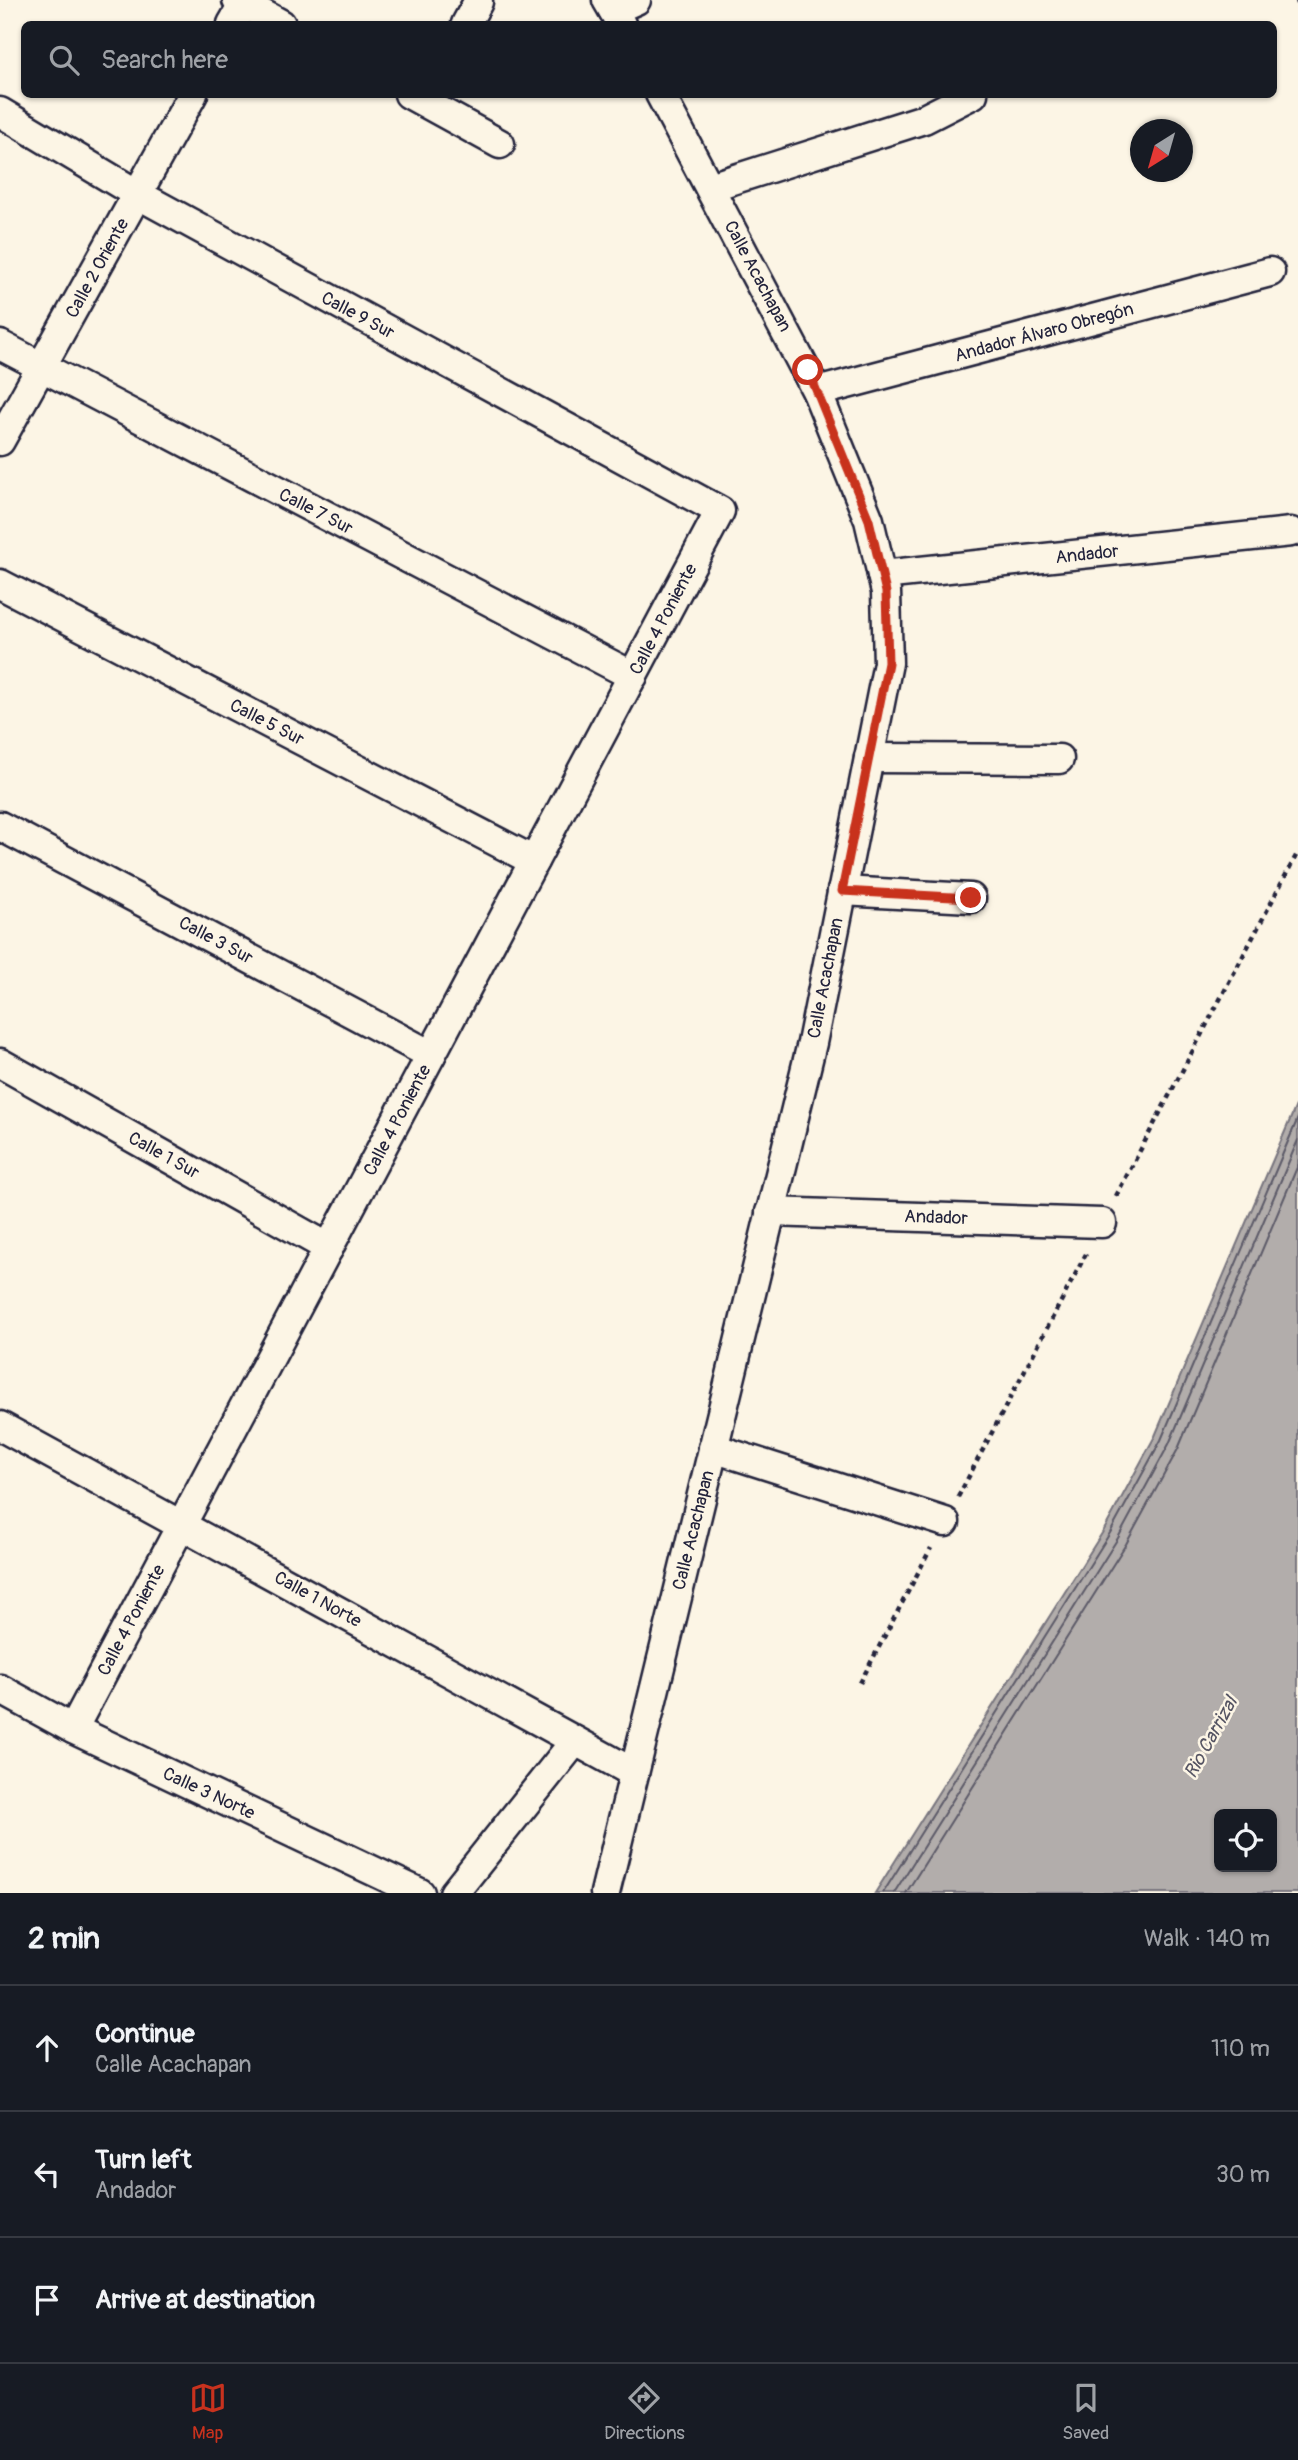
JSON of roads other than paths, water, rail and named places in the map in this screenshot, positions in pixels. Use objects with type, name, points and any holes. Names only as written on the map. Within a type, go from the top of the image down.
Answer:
[{"type":"street","points":[[239,7],[274,21]]},
{"type":"street","name":"Calle 2 Oriente","points":[[0,441],[191,98]]},
{"type":"street","points":[[422,98],[500,145]]},
{"type":"street","name":"Calle Acachapan","points":[[605,1893],[812,1043],[888,663],[886,592],[869,520],[817,392],[662,98]]},
{"type":"street","points":[[710,187],[924,119],[965,98]]},
{"type":"street","name":"Calle 9 Sur","points":[[0,112],[137,194],[720,511]]},
{"type":"street","name":"Andador Álvaro Obregón","points":[[817,392],[1270,272]]},
{"type":"street","name":"Calle 7 Sur","points":[[0,345],[41,369],[633,676]]},
{"type":"street","name":"Calle 4 Poniente","points":[[73,1729],[720,511]]},
{"type":"street","name":"Andador","points":[[882,575],[1291,532]]},
{"type":"street","name":"Calle 5 Sur","points":[[0,584],[534,861]]},
{"type":"street","points":[[869,758],[1059,759]]},
{"type":"street","name":"Calle 3 Sur","points":[[0,826],[432,1055]]},
{"type":"street","points":[[842,891],[971,898]]},
{"type":"street","name":"Calle 1 Sur","points":[[0,1063],[329,1248]]},
{"type":"street","name":"Andador","points":[[770,1212],[1102,1223]]},
{"type":"street","name":"Calle 1 Norte","points":[[0,1426],[634,1773]]},
{"type":"street","points":[[713,1448],[945,1522]]},
{"type":"street","name":"Calle 3 Norte","points":[[0,1689],[73,1729],[420,1893]]},
{"type":"street","points":[[454,1893],[575,1741]]},
{"type":"water","name":"Rio Carrizal","points":[[1298,1101],[1298,1893],[875,1893],[1104,1530],[1155,1436]]}]
